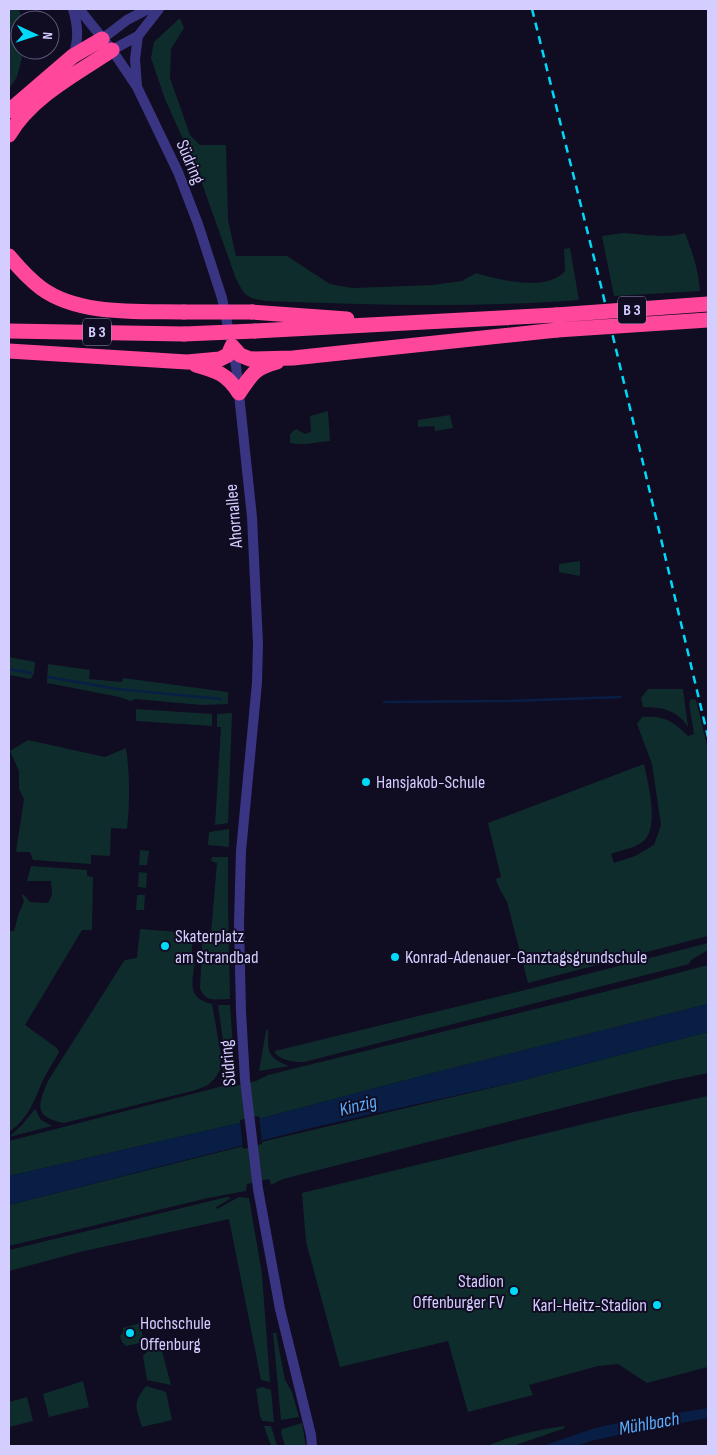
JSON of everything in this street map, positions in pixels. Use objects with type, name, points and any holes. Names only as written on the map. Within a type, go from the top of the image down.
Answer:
[{"type":"highway","points":[[9,110],[73,56],[107,44]]},
{"type":"highway","points":[[9,135],[23,116],[107,44]]},
{"type":"highway","points":[[9,256],[30,279],[43,289],[61,299],[87,306],[120,311],[252,312],[418,323]]},
{"type":"highway","name":"B 3","points":[[9,331],[184,334],[418,323],[708,304]]},
{"type":"highway","points":[[9,351],[187,362],[220,360],[228,355],[232,346],[240,355],[250,359],[293,358],[557,330],[708,320]]},
{"type":"highway","points":[[187,362],[222,374],[231,380],[239,393],[253,372],[266,365],[293,358]]},
{"type":"street","points":[[73,9],[77,25],[77,44],[73,56]]},
{"type":"street","name":"Südring","points":[[79,9],[107,44],[137,87],[178,172],[198,224],[222,298],[232,346]]},
{"type":"street","points":[[107,44],[127,20],[148,9]]},
{"type":"street","points":[[137,87],[135,59],[138,36],[160,9]]},
{"type":"street","points":[[107,44],[138,36]]},
{"type":"street","name":"Ahornallee","points":[[232,346],[239,393],[252,518],[258,644],[257,683]]},
{"type":"street","name":"Südring","points":[[257,683],[241,851],[240,990],[245,1080],[258,1189],[280,1309],[311,1435],[312,1446]]},
{"type":"street","name":"Südring","points":[[311,1435],[316,1446]]},
{"type":"green space","points":[[9,9],[19,9],[10,10],[10,60],[21,60],[17,77],[9,89]]},
{"type":"green space","points":[[180,18],[184,28],[171,49],[170,78],[190,135],[200,145],[226,145],[228,220],[236,256],[287,256],[330,284],[352,288],[433,285],[462,281],[476,273],[509,281],[535,283],[547,281],[565,271],[564,249],[570,248],[579,300],[540,303],[383,305],[266,301],[247,295],[236,279],[199,175],[165,99],[151,58],[154,42]]},
{"type":"green space","points":[[623,233],[663,236],[685,233],[695,261],[700,291],[614,296],[602,236]]},
{"type":"green space","points":[[328,411],[330,441],[305,444],[290,443],[290,434],[296,429],[305,434],[311,432],[310,416]]},
{"type":"green space","points":[[450,415],[453,428],[435,431],[434,426],[418,427],[418,420]]},
{"type":"green space","points":[[580,561],[580,576],[559,572],[559,564]]},
{"type":"green space","points":[[9,657],[35,662],[34,673],[31,679],[9,675]]},
{"type":"green space","points":[[48,664],[90,670],[89,679],[122,682],[123,678],[228,692],[228,704],[202,705],[135,699],[131,701],[47,683]]},
{"type":"green space","points":[[648,689],[683,689],[688,727],[674,713],[643,707],[641,698]]},
{"type":"green space","points":[[691,699],[696,700],[708,749],[708,936],[528,983],[507,902],[496,879],[501,877],[488,823],[644,764],[650,794],[652,818],[647,837],[634,847],[611,854],[614,863],[635,856],[654,845],[661,825],[652,764],[637,724],[642,717],[662,718],[678,726],[688,736],[694,734],[689,703]]},
{"type":"green space","points":[[136,709],[212,714],[212,726],[136,721]]},
{"type":"green space","points":[[232,713],[228,823],[215,825],[221,727],[217,727],[217,714]]},
{"type":"green space","points":[[28,740],[105,757],[126,748],[129,788],[127,829],[111,828],[110,856],[91,855],[91,864],[33,860],[30,852],[16,852],[24,799],[19,789],[19,771],[10,751]]},
{"type":"green space","points":[[229,829],[229,847],[208,845],[209,832]]},
{"type":"green space","points":[[140,850],[149,851],[147,865],[139,865]]},
{"type":"green space","points":[[212,857],[228,857],[230,999],[208,998],[202,993],[200,988],[203,933],[211,933],[217,863],[211,861]]},
{"type":"green space","points":[[31,866],[87,870],[87,876],[93,877],[92,930],[82,930],[25,1025],[57,1048],[59,1052],[27,1114],[9,1132],[9,931],[14,931],[24,901],[23,894],[30,902],[48,903],[52,895],[51,881],[27,881]]},
{"type":"green space","points":[[139,872],[147,873],[146,888],[138,887]]},
{"type":"green space","points":[[137,895],[145,895],[144,910],[136,910]]},
{"type":"green space","points":[[140,929],[193,933],[191,961],[195,961],[192,983],[198,998],[212,1004],[221,1055],[220,1070],[208,1085],[196,1090],[64,1123],[47,1117],[41,1109],[40,1103],[48,1081],[122,964],[125,960],[137,958]]},
{"type":"green space","points":[[708,943],[708,950],[691,960],[689,964],[304,1062],[281,1058],[275,1053],[275,1051]]},
{"type":"green space","points":[[708,965],[708,1004],[266,1117],[9,1176],[9,1141],[233,1082],[235,1086],[256,1081],[268,1075]]},
{"type":"green space","points":[[218,1005],[230,1005],[235,1075],[220,1080],[226,1061]]},
{"type":"green space","points":[[268,1028],[268,1042],[272,1056],[289,1066],[259,1071],[266,1031]]},
{"type":"green space","points":[[708,1032],[708,1073],[665,1082],[283,1179],[271,1185],[269,1179],[247,1184],[246,1191],[208,1198],[9,1246],[9,1205],[240,1147],[516,1082]]},
{"type":"green space","name":"Stadion Offenburger FV","points":[[708,1096],[708,1367],[647,1383],[618,1364],[598,1366],[529,1385],[533,1395],[468,1412],[448,1341],[340,1367],[306,1242],[302,1193],[625,1114]]},
{"type":"green space","points":[[35,1109],[41,1120],[52,1126],[9,1137],[22,1125]]},
{"type":"green space","points":[[227,1197],[231,1198],[216,1207],[217,1209],[239,1197],[249,1198],[262,1274],[270,1382],[261,1380],[229,1219],[80,1252],[9,1271],[9,1250]]},
{"type":"green space","points":[[140,1323],[144,1342],[126,1346],[120,1336],[123,1328]]},
{"type":"green space","points":[[273,1333],[276,1333],[285,1380],[292,1392],[299,1417],[281,1420]]},
{"type":"green space","points":[[151,1348],[162,1351],[171,1385],[147,1380],[143,1356]]},
{"type":"green space","points":[[83,1381],[89,1407],[49,1417],[43,1394]]},
{"type":"green space","points":[[146,1386],[166,1392],[172,1420],[142,1427],[136,1405]]},
{"type":"green space","points":[[262,1387],[271,1390],[274,1422],[262,1421],[260,1416],[256,1389]]},
{"type":"green space","points":[[27,1397],[33,1421],[9,1427],[9,1402]]},
{"type":"green space","points":[[302,1423],[306,1446],[285,1446],[281,1432],[282,1429]]},
{"type":"green space","points":[[264,1426],[271,1426],[277,1446],[271,1446]]},
{"type":"green space","points":[[564,1426],[565,1428],[513,1446],[487,1446],[525,1433]]},
{"type":"water","name":"Kinzig","points":[[708,1004],[708,1032],[516,1082],[315,1127],[9,1205],[9,1176],[266,1117]]},
{"type":"water","name":"Mühlbach","points":[[708,1408],[708,1418],[632,1432],[577,1446],[542,1446],[613,1424]]},
{"type":"pier","points":[[259,1116],[262,1144],[243,1149],[240,1120]]},
{"type":"waterway","points":[[9,669],[31,673]]},
{"type":"waterway","points":[[48,677],[117,689],[221,699]]},
{"type":"waterway","points":[[384,702],[509,701],[621,697]]},
{"type":"railway","points":[[532,9],[601,286],[708,737]]},
{"type":"place","name":"Hansjakob-Schule","points":[[366,782]]},
{"type":"place","name":"Skaterplatz am Strandbad","points":[[165,946]]},
{"type":"place","name":"Konrad-Adenauer-Ganztagsgrundschule","points":[[395,957]]},
{"type":"place","name":"Stadion Offenburger FV","points":[[514,1291]]},
{"type":"place","name":"Karl-Heitz-Stadion","points":[[657,1305]]},
{"type":"place","name":"Hochschule Offenburg","points":[[130,1333]]}]
